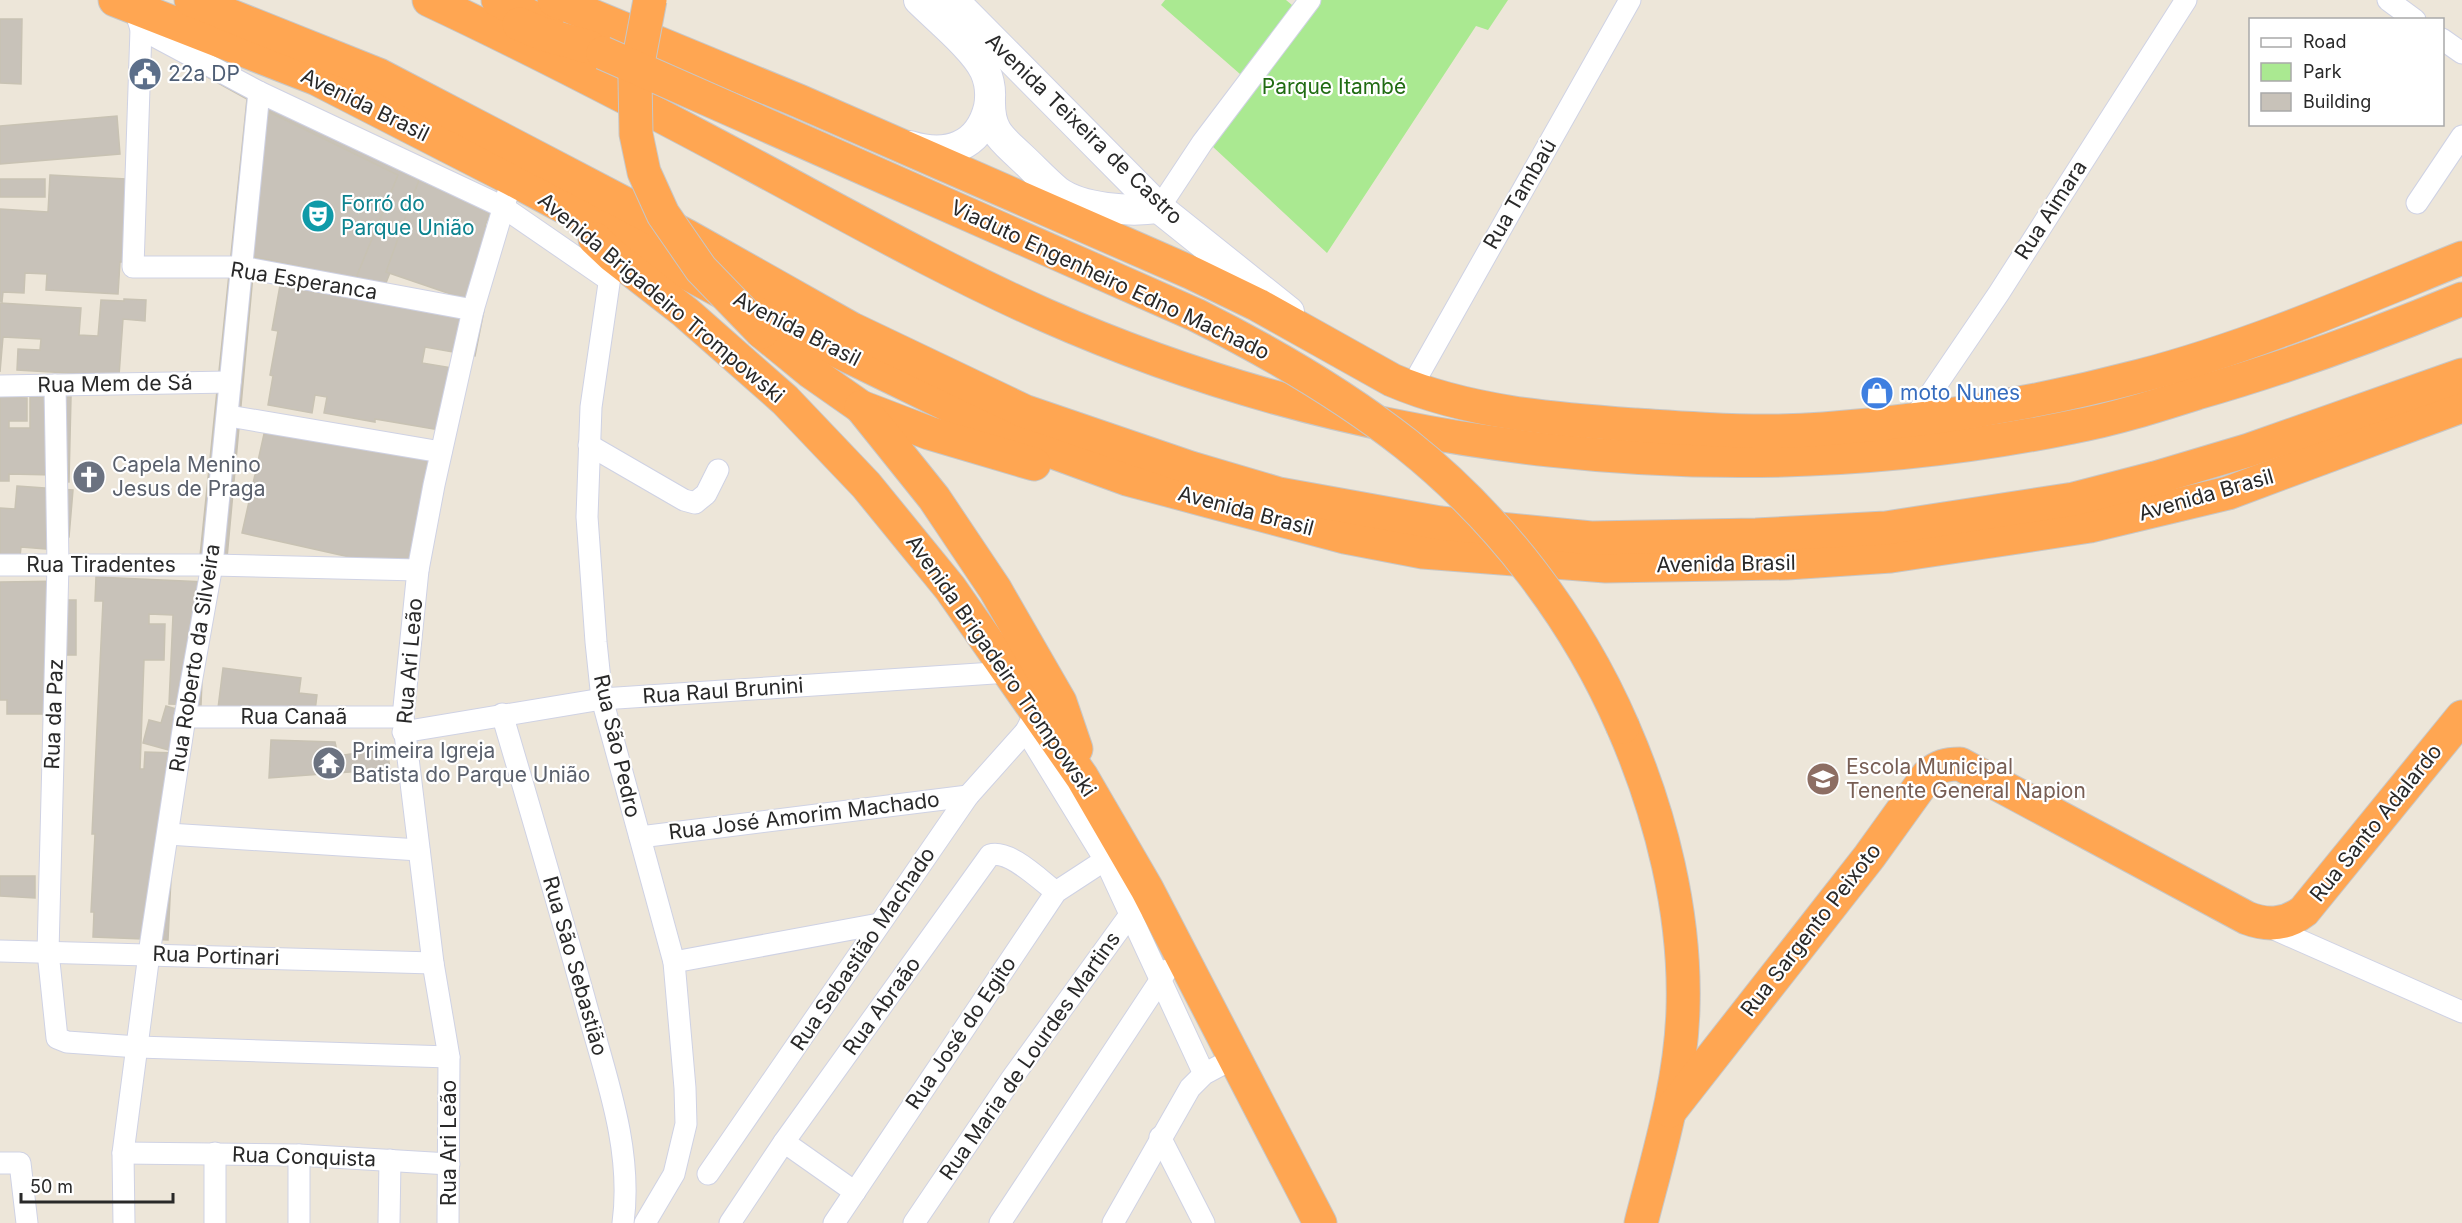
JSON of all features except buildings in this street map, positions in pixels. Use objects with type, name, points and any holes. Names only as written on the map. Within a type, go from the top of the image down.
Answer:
[{"type":"highway","name":"Avenida Brasil","points":[[191,0],[379,75],[687,236],[852,329],[1024,411],[1191,468],[1279,494],[1440,523],[1591,538],[1756,535],[1886,528],[2074,499],[2155,478],[2249,450],[2462,375]]},
{"type":"highway","points":[[429,0],[754,165],[918,255],[1045,315],[1111,342],[1197,373],[1344,417],[1532,449],[1677,459],[1765,459],[1842,457],[1936,449],[2004,440],[2076,427],[2285,367],[2462,299]]},
{"type":"highway","points":[[468,0],[543,34],[596,50]]},
{"type":"highway","points":[[498,0],[596,50]]},
{"type":"highway","points":[[554,0],[576,6],[799,101],[1192,273],[1258,304],[1392,380],[1466,404],[1535,416],[1733,431],[1823,429],[2017,404],[2141,376],[2261,338],[2462,258]]},
{"type":"highway","points":[[650,0],[635,79],[636,134],[644,172],[663,214],[701,269],[762,333],[861,407],[929,433],[1011,458],[1067,472],[1127,479]]},
{"type":"highway","name":"Avenida Brasil","points":[[130,12],[317,79],[514,191],[1020,440],[1127,479],[1345,537],[1423,552],[1606,566],[1787,563],[1891,556],[2090,526],[2228,493],[2462,406]]},
{"type":"highway","name":"Viaduto Engenheiro Edno Machado","points":[[596,50],[1196,315],[1262,348],[1407,445],[1491,525],[1535,578],[1570,627],[1606,688],[1641,768],[1653,805],[1669,872],[1679,933],[1683,1011],[1670,1111]]},
{"type":"highway","name":"Avenida Brigadeiro Trompowski","points":[[514,191],[580,226],[611,268],[685,312],[785,400],[901,525],[950,588],[1008,672],[1031,720],[1082,777],[1139,902],[1181,953],[1320,1223]]},
{"type":"highway","points":[[861,407],[934,498],[1023,636],[1060,702],[1074,738],[1082,777]]},
{"type":"highway","name":"Rua Santo Adalardo","points":[[2283,919],[2462,717]]},
{"type":"highway","name":"Rua Sargento Peixoto","points":[[1670,1111],[1869,857],[1928,775],[1946,764],[1960,765],[2124,854],[2283,919]]},
{"type":"highway","points":[[1641,1223],[1670,1111]]},
{"type":"street","name":"Avenida Teixeira de Castro","points":[[870,134],[928,152],[969,142],[978,134],[986,117],[990,103],[990,88],[985,72],[976,57],[919,0]]},
{"type":"street","points":[[990,103],[990,118],[999,136],[1056,190],[1072,198],[1113,209],[1159,208],[1202,143],[1310,0]]},
{"type":"street","name":"Rua Tambaú","points":[[1411,388],[1630,0]]},
{"type":"street","name":"Rua Aimara","points":[[1914,418],[1999,292],[2186,0]]},
{"type":"street","points":[[2388,0],[2412,18]]},
{"type":"street","name":"Avenida Teixeira de Castro","points":[[958,2],[1159,208],[1330,345]]},
{"type":"street","name":"Avenida Brasil","points":[[130,12],[259,92],[514,191]]},
{"type":"street","name":"Rua Esperanca","points":[[130,12],[133,267],[241,267],[473,310]]},
{"type":"street","points":[[2444,40],[2462,53]]},
{"type":"street","name":"Rua Roberto da Silveira","points":[[124,1223],[123,1153],[149,954],[185,717],[212,565],[229,416],[230,382],[259,92]]},
{"type":"street","points":[[2417,203],[2462,136]]},
{"type":"street","points":[[1072,198],[1092,198],[1105,190],[1113,172],[1109,158]]},
{"type":"street","name":"Rua Ari Leão","points":[[448,1223],[449,1057],[433,963],[403,724],[418,570],[441,452],[473,310],[514,191]]},
{"type":"street","name":"Rua São Pedro","points":[[611,268],[591,407],[587,517],[602,699],[674,962],[685,1088],[686,1124],[674,1174],[645,1223]]},
{"type":"street","name":"Rua Mem de Sá","points":[[0,386],[230,382]]},
{"type":"street","name":"Rua da Paz","points":[[55,385],[58,564],[48,952],[56,1034],[60,1040],[138,1047]]},
{"type":"street","points":[[229,416],[441,452]]},
{"type":"street","points":[[589,445],[684,500],[695,503],[706,494],[718,470]]},
{"type":"street","name":"Rua Tiradentes","points":[[0,565],[212,565],[418,570]]},
{"type":"street","name":"Rua Raul Brunini","points":[[403,724],[502,714],[602,699],[1008,672]]},
{"type":"street","name":"Rua São Sebastião","points":[[502,714],[566,930],[617,1117],[624,1178],[622,1223]]},
{"type":"street","name":"Rua Canaã","points":[[185,717],[403,724]]},
{"type":"street","points":[[1031,720],[1105,861],[1139,902],[1160,978],[1204,1074]]},
{"type":"street","name":"Rua Sebastião Machado","points":[[708,1174],[968,796],[1031,720]]},
{"type":"street","name":"Rua José Amorim Machado","points":[[639,837],[968,796]]},
{"type":"street","points":[[168,834],[419,850]]},
{"type":"street","name":"Rua Abraão","points":[[730,1223],[784,1142],[990,855],[998,852],[1009,856],[1056,892]]},
{"type":"street","name":"Rua José do Egito","points":[[834,1223],[1056,892],[1105,861]]},
{"type":"street","name":"Rua Maria de Lourdes Martins","points":[[914,1223],[1012,1078],[1139,902]]},
{"type":"street","points":[[2283,919],[2315,948],[2462,1012]]},
{"type":"street","points":[[2283,919],[2307,932],[2315,948]]},
{"type":"street","points":[[674,962],[879,924]]},
{"type":"street","name":"Rua Portinari","points":[[0,951],[433,963]]},
{"type":"street","points":[[1000,1223],[1160,978],[1181,953]]},
{"type":"street","points":[[138,1047],[449,1057]]},
{"type":"street","points":[[1113,1223],[1190,1088],[1204,1074],[1236,1057]]},
{"type":"street","points":[[1160,1137],[1204,1223]]},
{"type":"street","points":[[784,1142],[855,1192]]},
{"type":"street","name":"Rua Conquista","points":[[123,1153],[299,1155],[449,1164]]},
{"type":"street","points":[[215,1154],[215,1223]]},
{"type":"street","points":[[299,1155],[299,1223]]},
{"type":"street","points":[[389,1223],[390,1160]]},
{"type":"street","points":[[0,1163],[20,1163],[27,1223]]},
{"type":"green space","name":"Parque Itambé","points":[[1165,0],[1286,0],[1292,5],[1297,0],[1508,0],[1488,30],[1476,26],[1327,253],[1212,146],[1248,81],[1161,5]]},
{"type":"place","name":"22a DP","points":[[145,74]]},
{"type":"place","name":"Forró do Parque União","points":[[318,216]]},
{"type":"place","name":"moto Nunes","points":[[1877,393]]},
{"type":"place","name":"Capela Menino Jesus de Praga","points":[[89,477]]},
{"type":"place","name":"Primeira Igreja Batista do Parque União","points":[[329,763]]},
{"type":"place","name":"Escola Municipal Tenente General Napion","points":[[1823,779]]}]
